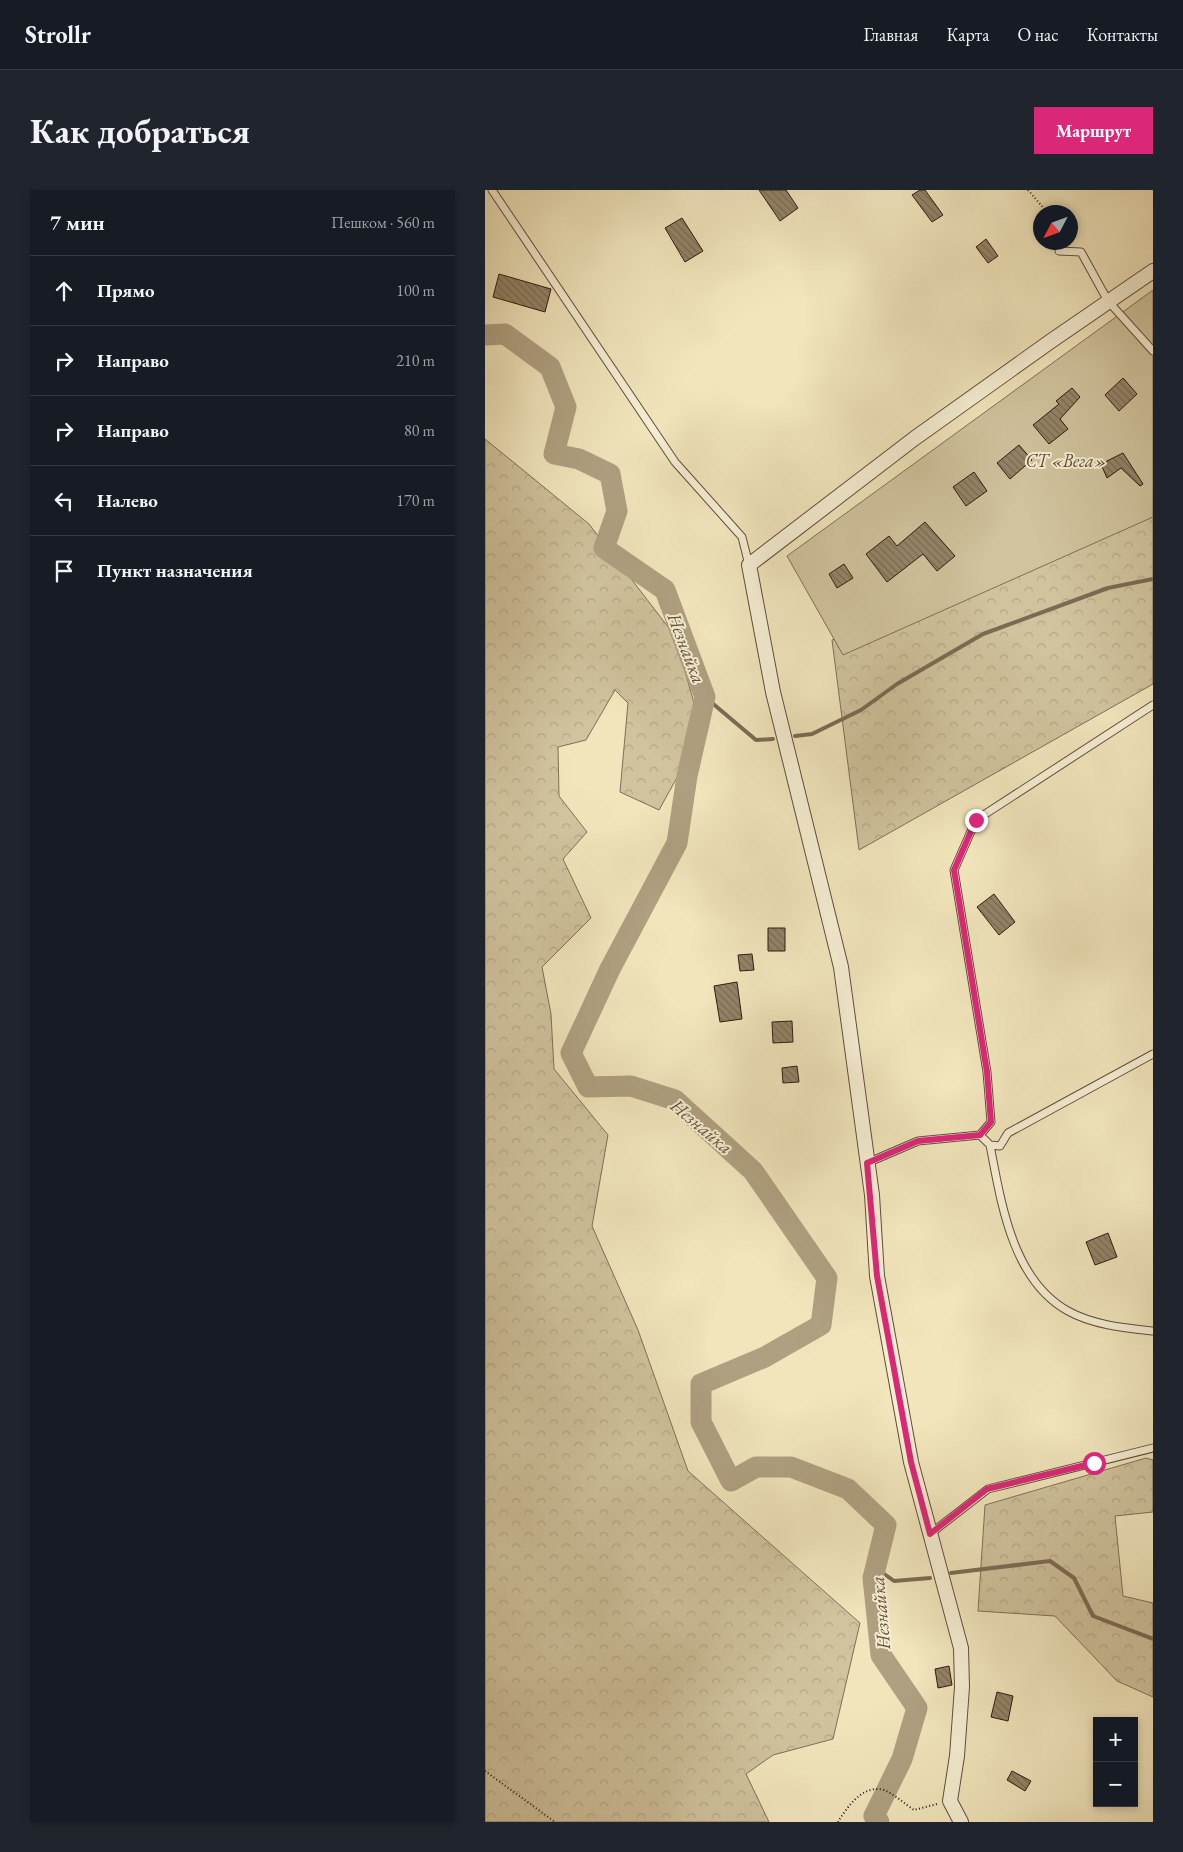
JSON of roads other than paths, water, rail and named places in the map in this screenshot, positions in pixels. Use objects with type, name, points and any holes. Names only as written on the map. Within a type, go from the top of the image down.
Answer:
[{"type":"street","points":[[961,1822],[950,1801],[957,1756],[962,1687],[961,1648],[911,1462],[877,1276],[867,1163],[841,967],[773,692],[749,565],[915,438],[1153,271]]},
{"type":"lane","points":[[492,190],[675,462],[742,537],[749,565]]},
{"type":"lane","points":[[1059,251],[1081,252],[1108,301],[1153,351]]},
{"type":"lane","points":[[867,1163],[918,1141],[980,1135],[991,1122],[987,1072],[954,870],[976,820],[1153,705]]},
{"type":"lane","points":[[990,1145],[999,1146],[1008,1133],[1153,1054]]},
{"type":"lane","points":[[980,1135],[990,1145],[1004,1219],[1033,1282],[1068,1311],[1112,1326],[1153,1331]]},
{"type":"lane","points":[[930,1534],[987,1489],[1153,1448]]},
{"type":"waterway","name":"Незнайка","points":[[485,335],[505,334],[550,367],[566,407],[554,454],[579,459],[610,474],[617,511],[604,548],[665,590],[705,697],[687,776],[677,843],[610,969],[571,1053],[588,1087],[631,1086],[675,1100],[753,1171],[827,1278],[821,1325],[765,1357],[701,1384],[701,1422],[731,1481],[756,1467],[791,1467],[848,1489],[886,1525],[873,1578],[881,1655],[917,1708],[902,1759],[874,1816],[879,1822]]},
{"type":"waterway","points":[[795,736],[812,734],[861,710],[897,684],[983,634],[1108,588],[1153,579]]},
{"type":"waterway","points":[[705,697],[756,740],[773,739]]},
{"type":"waterway","points":[[951,1573],[1050,1561],[1074,1578],[1093,1616],[1153,1639]]},
{"type":"waterway","points":[[876,1568],[894,1581],[930,1578]]},
{"type":"park label","name":"СТ «Вега»","points":[[1066,461]]}]
